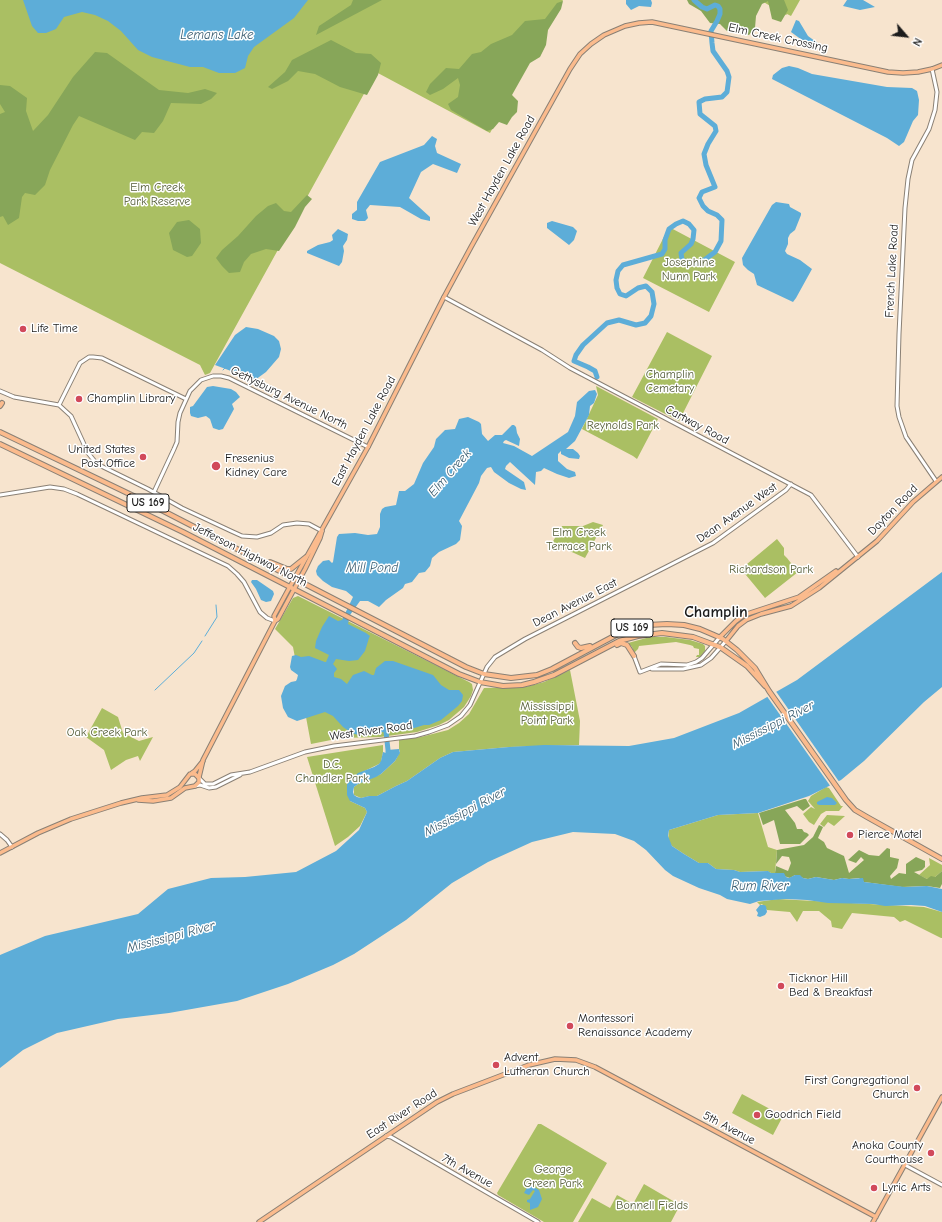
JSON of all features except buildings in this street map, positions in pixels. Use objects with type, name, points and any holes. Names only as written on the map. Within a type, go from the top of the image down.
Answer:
[{"type":"highway","name":"Jefferson Highway North","points":[[0,432],[135,496],[251,555],[343,615],[459,674],[480,682],[515,686],[534,682],[554,675],[589,656]]},
{"type":"highway","name":"Jefferson Highway North","points":[[0,444],[294,584],[348,606],[466,667],[484,674]]},
{"type":"highway","points":[[0,447],[8,447]]},
{"type":"highway","points":[[251,555],[287,569],[295,567],[306,557]]},
{"type":"highway","name":"US 169","points":[[484,674],[511,678],[537,675],[552,669],[618,634],[640,626],[667,624],[695,628],[720,637],[737,650],[752,665],[763,679],[769,691]]},
{"type":"highway","points":[[575,643],[580,648],[586,648],[610,636],[618,634]]},
{"type":"highway","name":"US 169","points":[[589,656],[624,640],[650,634],[682,634],[698,638],[720,647],[747,666],[769,691],[846,800],[862,814],[942,859]]},
{"type":"highway","points":[[589,656],[597,655],[621,643],[629,646],[634,656]]},
{"type":"main road","name":"Elm Creek Crossing","points":[[619,27],[634,23],[652,22],[888,72],[913,73],[932,69]]},
{"type":"main road","name":"West Hayden Lake Road","points":[[422,341],[444,297],[572,66],[580,54],[591,44],[619,27]]},
{"type":"main road","points":[[932,69],[942,65]]},
{"type":"main road","name":"East Hayden Lake Road","points":[[294,584],[315,539],[322,531],[368,447],[422,341]]},
{"type":"main road","name":"Dayton Road","points":[[726,641],[738,626],[746,620],[761,614],[791,606],[801,601],[878,541],[913,502],[942,477]]},
{"type":"main road","name":"East Hayden Lake Road","points":[[192,774],[203,760],[275,622],[274,616],[320,538],[322,531]]},
{"type":"main road","name":"Dayton Road","points":[[720,637],[744,615],[799,597],[858,557]]},
{"type":"main road","name":"East Hayden Lake Road","points":[[199,778],[203,760]]},
{"type":"main road","points":[[0,854],[45,830],[71,819],[113,805],[138,800],[163,796],[171,793],[180,787],[188,775],[195,774],[199,778],[199,782],[193,786],[185,788],[174,796],[165,800],[138,800]]},
{"type":"main road","points":[[186,778],[187,783],[193,786]]},
{"type":"main road","name":"East River Road","points":[[259,1222],[437,1102],[453,1094],[530,1064],[555,1058],[571,1059]]},
{"type":"main road","name":"5th Avenue","points":[[571,1059],[595,1067],[876,1217]]},
{"type":"main road","points":[[873,1222],[942,1097]]},
{"type":"street","name":"French Lake Road","points":[[932,69],[937,92],[936,110],[929,129],[912,160],[908,179],[900,303],[897,406],[898,417],[906,437],[936,481]]},
{"type":"street","name":"Cartway Road","points":[[444,297],[542,350],[570,368],[791,484],[814,498],[858,557]]},
{"type":"street","points":[[59,405],[80,363],[89,357],[102,358],[186,399]]},
{"type":"street","name":"Gettysburg Avenue North","points":[[154,492],[177,442],[178,422],[186,399],[193,387],[204,379],[213,376],[225,377],[368,447]]},
{"type":"street","points":[[0,392],[14,397],[59,405],[71,416],[84,447],[92,459],[104,468],[242,536],[250,538],[263,536],[283,526],[297,522],[310,524],[322,531]]},
{"type":"street","name":"Dean Avenue West","points":[[692,554],[721,538],[786,490],[791,484]]},
{"type":"street","points":[[0,495],[50,487],[64,489],[77,494],[228,566],[244,582],[260,612],[275,622]]},
{"type":"street","name":"Dean Avenue East","points":[[480,682],[491,660],[500,653],[692,554]]},
{"type":"street","points":[[634,656],[640,672],[661,664],[684,665],[696,662],[702,658],[720,637]]},
{"type":"street","points":[[650,669],[683,670],[695,667],[706,662],[726,641]]},
{"type":"street","name":"West River Road","points":[[199,778],[205,784],[210,784],[231,775],[257,769],[318,749],[429,732],[453,722],[461,716],[470,705],[480,682]]},
{"type":"street","name":"West River Road","points":[[193,786],[200,785],[209,788],[216,787],[243,773]]},
{"type":"street","points":[[0,834],[12,847]]},
{"type":"street","name":"7th Avenue","points":[[386,1136],[391,1137],[538,1222]]},
{"type":"street","points":[[905,1165],[942,1185]]},
{"type":"green space","name":"Elm Creek Park Reserve","points":[[0,0],[563,0],[490,133],[376,72],[210,373],[205,375],[200,365],[0,263]]},
{"type":"green space","points":[[353,0],[382,0],[316,35],[319,26],[351,5]]},
{"type":"green space","points":[[687,0],[784,0],[788,10],[781,22],[772,19],[768,1],[762,4],[756,16],[755,28],[749,35],[727,31],[720,24],[710,23],[701,11],[689,4]]},
{"type":"green space","points":[[760,0],[800,0],[791,16],[786,15]]},
{"type":"green space","points":[[563,1],[561,9],[548,30],[546,45],[540,57],[530,63],[512,95],[518,101],[517,112],[507,125],[499,122],[493,129],[487,131],[451,110],[448,104],[458,97],[460,85],[458,78],[443,89],[430,95],[426,92],[430,84],[446,68],[459,69],[472,54],[481,52],[491,44],[512,35],[525,21],[545,19],[557,3]]},
{"type":"green space","points":[[331,40],[356,53],[371,54],[381,63],[378,75],[367,95],[340,87],[315,74],[298,71],[288,81],[272,89],[268,87],[285,72],[292,60]]},
{"type":"green space","points":[[95,52],[107,53],[159,90],[188,93],[205,89],[217,93],[211,99],[201,104],[171,103],[163,121],[154,133],[142,132],[135,140],[79,116],[50,170],[45,185],[35,195],[25,193],[22,197],[19,218],[8,225],[3,216],[0,217],[0,114],[5,112],[0,104],[0,85],[10,86],[27,98],[26,111],[33,131],[48,115],[73,77]]},
{"type":"green space","points":[[307,195],[312,199],[305,207],[295,227],[279,251],[266,249],[251,254],[244,262],[240,272],[229,273],[222,266],[216,258],[256,216],[268,206],[276,203],[284,211],[291,212]]},
{"type":"green space","points":[[189,220],[200,229],[201,243],[192,256],[187,257],[173,250],[169,233],[177,222]]},
{"type":"green space","name":"Josephine Nunn Park","points":[[669,227],[735,262],[709,312],[643,278]]},
{"type":"green space","name":"Champlin Cemetary","points":[[667,332],[712,356],[679,421],[632,397]]},
{"type":"green space","name":"Reynolds Park","points":[[596,386],[658,419],[637,459],[582,429],[598,395]]},
{"type":"green space","name":"Elm Creek Terrace Park","points":[[593,522],[603,525],[585,558],[552,543],[562,526],[583,526]]},
{"type":"green space","name":"Richardson Park","points":[[777,539],[784,548],[784,555],[798,572],[765,598],[741,569]]},
{"type":"green space","points":[[298,596],[469,682],[472,684],[473,690],[471,696],[464,707],[449,720],[417,732],[380,737],[341,738],[311,744],[293,647],[275,629],[293,598]]},
{"type":"green space","points":[[650,637],[690,640],[703,644],[705,646],[705,651],[700,657],[696,657],[699,655],[699,649],[690,645],[676,642],[639,646],[634,653],[632,647],[628,643]]},
{"type":"green space","name":"Mississippi Point Park","points":[[570,670],[580,721],[579,745],[509,747],[453,752],[440,758],[407,781],[377,796],[361,798],[354,795],[354,787],[381,774],[395,761],[400,752],[399,740],[421,737],[448,730],[469,714],[484,688],[525,687],[544,682]]},
{"type":"green space","name":"Oak Creek Park","points":[[102,708],[118,717],[123,733],[139,741],[153,737],[140,761],[138,756],[126,760],[111,770],[104,750],[86,737]]},
{"type":"green space","name":"D.C. Chandler Park","points":[[383,745],[381,762],[354,776],[350,801],[365,808],[367,812],[360,826],[335,846],[307,757]]},
{"type":"green space","points":[[826,787],[829,788],[841,806],[843,806],[839,811],[826,811],[821,814],[814,825],[809,822],[803,814],[811,807],[815,809],[808,801],[811,796]]},
{"type":"green space","points":[[806,799],[810,806],[803,811],[797,806],[785,810],[795,823],[797,829],[802,829],[809,835],[800,844],[780,844],[774,820],[763,825],[759,813]]},
{"type":"green space","points":[[758,813],[768,847],[777,850],[775,873],[767,871],[740,872],[734,870],[716,869],[708,863],[699,863],[684,854],[672,846],[668,840],[669,830],[718,815]]},
{"type":"green space","points":[[827,815],[845,816],[834,826],[828,822],[824,827],[820,824]]},
{"type":"green space","points":[[819,825],[823,827],[818,838],[824,842],[827,848],[844,856],[849,873],[864,860],[861,857],[856,863],[848,860],[859,850],[869,855],[879,856],[887,848],[890,849],[890,857],[899,859],[897,868],[890,876],[891,879],[899,873],[906,874],[906,864],[916,857],[925,861],[925,867],[922,870],[914,872],[927,879],[931,876],[935,877],[942,871],[942,884],[940,888],[927,886],[902,887],[864,882],[859,878],[842,878],[834,880],[816,877],[808,879],[795,875],[790,878],[775,873],[776,866],[788,871],[791,863],[789,857],[782,856],[776,864],[777,850],[804,845],[813,837]]},
{"type":"green space","points":[[929,858],[942,865],[942,871],[935,877],[927,879],[919,875],[930,865]]},
{"type":"green space","points":[[778,899],[924,907],[942,912],[942,938],[905,920],[900,922],[894,917],[852,913],[842,929],[832,927],[831,921],[819,911],[803,911],[797,922],[790,912],[767,910],[762,904],[760,905],[757,902]]},
{"type":"green space","name":"Goodrich Field","points":[[742,1094],[783,1116],[773,1135],[732,1113]]},
{"type":"green space","name":"George Green Park","points":[[538,1124],[541,1124],[607,1163],[573,1222],[544,1222],[497,1193]]},
{"type":"green space","name":"Bonnell Fields","points":[[644,1184],[680,1205],[671,1222],[578,1222],[592,1198],[610,1208],[617,1195],[633,1204]]},
{"type":"water","name":"Lemans Lake","points":[[23,0],[308,0],[294,18],[254,47],[248,56],[245,68],[235,73],[219,73],[203,67],[190,67],[152,57],[138,50],[121,31],[108,21],[95,15],[82,12],[64,17],[56,29],[46,33],[38,33],[32,26]]},
{"type":"water","points":[[626,0],[651,0],[652,3],[651,7],[639,6],[631,10],[626,4]]},
{"type":"water","points":[[847,0],[863,0],[875,7],[860,10],[843,6]]},
{"type":"water","points":[[796,20],[799,21],[808,36],[819,44],[802,40],[791,32]]},
{"type":"water","points":[[789,66],[812,74],[887,87],[912,88],[917,91],[919,100],[918,115],[913,121],[904,142],[899,146],[887,138],[772,79],[773,75],[782,68]]},
{"type":"water","points":[[432,136],[437,139],[435,146],[437,153],[461,164],[457,173],[433,164],[421,172],[409,198],[430,217],[430,221],[421,219],[400,207],[370,205],[366,210],[368,218],[365,221],[352,219],[352,214],[357,210],[357,202],[380,162],[424,145]]},
{"type":"water","points":[[776,202],[789,204],[790,207],[801,213],[795,230],[788,238],[788,244],[785,251],[787,254],[800,260],[812,269],[793,302],[757,285],[754,274],[743,265],[742,258],[772,205]]},
{"type":"water","points":[[552,221],[573,227],[577,231],[574,240],[569,245],[547,228],[547,223]]},
{"type":"water","points":[[338,229],[348,234],[347,240],[343,246],[344,251],[342,262],[339,266],[307,253],[307,251],[318,245],[333,240],[332,235]]},
{"type":"water","points":[[246,327],[258,329],[274,336],[279,341],[281,349],[279,357],[266,372],[255,380],[215,365],[235,335]]},
{"type":"water","points":[[213,386],[231,389],[240,397],[232,404],[234,409],[223,429],[219,430],[213,428],[210,419],[206,416],[198,418],[191,416],[190,413],[190,407],[193,406],[207,387]]},
{"type":"water","name":"Mill Pond","points":[[595,390],[597,394],[594,403],[590,406],[589,415],[575,441],[566,449],[573,449],[580,456],[579,459],[569,458],[561,454],[561,451],[558,454],[558,461],[567,469],[575,472],[576,476],[569,478],[544,468],[541,471],[536,472],[535,485],[510,462],[505,469],[524,482],[526,490],[509,483],[494,472],[491,467],[487,468],[481,476],[479,483],[459,521],[462,526],[460,540],[456,544],[439,552],[432,558],[430,566],[425,572],[419,573],[412,582],[405,584],[403,588],[379,607],[368,601],[360,601],[350,615],[348,624],[370,636],[365,651],[358,660],[349,661],[336,659],[333,664],[337,669],[334,673],[334,677],[341,679],[347,684],[353,675],[364,671],[374,675],[376,668],[385,661],[393,661],[433,675],[441,685],[449,690],[459,690],[463,695],[462,701],[458,706],[441,720],[429,725],[408,730],[396,731],[395,728],[385,729],[384,732],[365,735],[352,733],[343,727],[333,716],[325,712],[297,721],[288,717],[283,708],[281,696],[285,686],[296,681],[297,679],[298,675],[291,670],[290,667],[292,656],[309,656],[326,662],[329,655],[315,648],[316,641],[329,616],[338,621],[342,620],[353,597],[346,591],[332,587],[323,581],[317,575],[316,571],[318,566],[323,561],[329,560],[332,563],[333,562],[337,537],[339,534],[377,534],[380,527],[380,514],[382,509],[396,505],[399,491],[405,491],[414,484],[423,463],[434,447],[436,439],[445,430],[455,429],[459,419],[468,417],[479,422],[481,424],[482,434],[488,441],[495,435],[502,435],[512,425],[514,425],[520,439],[519,446],[506,440],[503,443],[514,446],[532,456],[568,432],[575,416],[577,402],[589,391]]},
{"type":"water","points":[[942,572],[942,687],[924,702],[864,761],[841,780],[809,796],[758,813],[718,815],[669,830],[668,836],[672,846],[699,863],[708,863],[716,869],[734,870],[740,872],[768,871],[771,873],[784,873],[786,877],[789,878],[795,875],[800,875],[803,878],[808,879],[816,877],[834,880],[842,878],[863,878],[864,882],[905,887],[927,886],[942,889],[942,912],[925,906],[885,906],[786,899],[759,901],[750,904],[727,899],[673,876],[665,870],[646,850],[634,841],[615,834],[573,832],[532,842],[488,862],[452,883],[406,920],[354,954],[333,965],[288,984],[237,1001],[169,1013],[118,1019],[57,1033],[23,1050],[0,1068],[0,955],[45,936],[138,914],[168,889],[211,878],[245,877],[296,872],[336,851],[359,830],[367,812],[365,808],[350,801],[347,795],[347,784],[358,773],[379,764],[383,752],[386,753],[387,750],[399,749],[400,753],[395,761],[381,774],[354,787],[353,792],[357,797],[377,796],[407,781],[440,758],[453,752],[544,745],[629,746],[674,738],[739,713],[797,680]]},
{"type":"water","points":[[252,580],[257,580],[273,591],[274,594],[271,601],[266,602],[261,600],[251,582]]},
{"type":"water","points":[[827,797],[832,798],[837,803],[835,805],[817,804],[817,802]]},
{"type":"water","points":[[760,905],[766,906],[767,912],[765,915],[760,917],[757,916],[758,913],[756,910]]},
{"type":"water","points":[[529,1184],[539,1190],[542,1199],[538,1207],[530,1210],[530,1203],[527,1202],[527,1200],[530,1199],[535,1191],[533,1190],[529,1195],[524,1193]]},
{"type":"pier","points":[[775,690],[840,783],[831,787],[766,695]]},
{"type":"waterway","name":"Elm Creek","points":[[597,377],[595,371],[574,361],[583,345],[607,323],[619,320],[636,325],[645,323],[651,316],[654,304],[652,292],[646,286],[638,288],[626,296],[620,294],[617,288],[616,280],[618,271],[623,265],[662,254],[665,249],[665,240],[669,229],[683,221],[689,224],[694,230],[691,244],[681,253],[682,260],[699,263],[715,252],[721,241],[722,220],[717,215],[708,211],[703,206],[699,198],[702,192],[715,187],[706,165],[704,154],[716,131],[715,126],[700,114],[699,102],[705,99],[722,97],[727,92],[729,77],[727,71],[713,51],[711,31],[720,14],[720,9],[715,5],[707,9],[702,7],[694,0]]},
{"type":"waterway","points":[[205,636],[217,617],[216,605]]},
{"type":"waterway","points":[[155,690],[194,653],[202,641]]},
{"type":"waterway","name":"Elm Creek","points":[[385,723],[388,756]]},
{"type":"place","name":"Life Time","points":[[23,329]]},
{"type":"place","name":"Champlin Library","points":[[79,399]]},
{"type":"place","name":"United States Post Office","points":[[143,457]]},
{"type":"place","name":"Fresenius Kidney Care","points":[[216,466]]},
{"type":"place","name":"Pierce Motel","points":[[850,835]]},
{"type":"place","name":"Ticknor Hill Bed & Breakfast","points":[[781,986]]},
{"type":"place","name":"Montessori Renaissance Academy","points":[[570,1026]]},
{"type":"place","name":"Advent Lutheran Church","points":[[496,1065]]},
{"type":"place","name":"First Congregational Church","points":[[917,1088]]},
{"type":"place","name":"Goodrich Field","points":[[757,1115]]},
{"type":"place","name":"Anoka County Courthouse","points":[[931,1153]]},
{"type":"place","name":"Lyric Arts","points":[[874,1188]]},
{"type":"district","name":"Champlin","points":[[716,612]]},
{"type":"water label","name":"Mississippi River","points":[[773,725]]},
{"type":"water label","name":"Mississippi River","points":[[465,812]]},
{"type":"water label","name":"Rum River","points":[[760,886]]},
{"type":"water label","name":"Mississippi River","points":[[171,937]]}]
